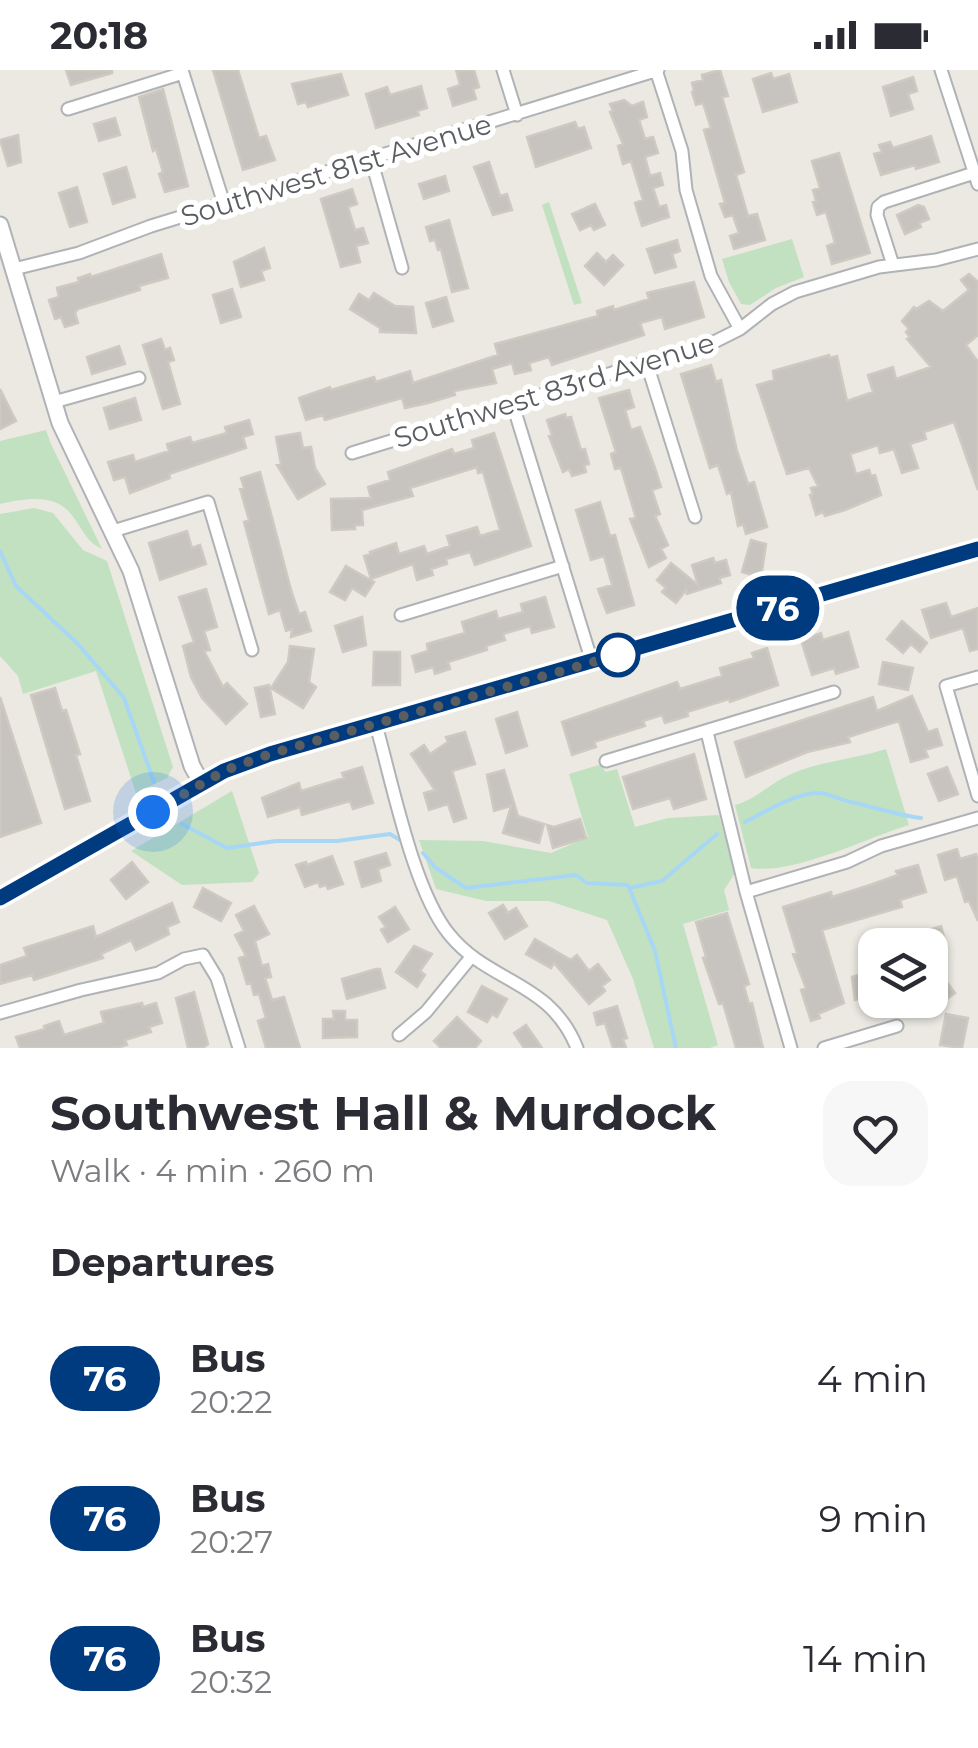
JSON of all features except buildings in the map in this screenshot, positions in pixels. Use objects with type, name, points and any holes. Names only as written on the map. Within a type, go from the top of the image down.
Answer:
[{"type":"main road","points":[[0,225],[64,432],[138,590],[192,766],[202,784]]},
{"type":"main road","points":[[0,898],[226,770],[270,754],[978,549]]},
{"type":"street","points":[[502,70],[517,116]]},
{"type":"street","points":[[657,70],[682,151],[686,190],[711,276],[740,329]]},
{"type":"street","name":"Southwest 81st Avenue","points":[[14,269],[79,253],[657,70]]},
{"type":"street","points":[[893,265],[878,207],[884,202],[976,179],[940,70]]},
{"type":"street","points":[[68,109],[182,72],[224,204]]},
{"type":"street","points":[[372,159],[402,268]]},
{"type":"street","name":"Southwest 83rd Avenue","points":[[352,453],[716,341],[740,329],[782,297],[893,265],[936,260],[978,249]]},
{"type":"street","points":[[647,364],[695,517]]},
{"type":"street","points":[[54,402],[139,378]]},
{"type":"street","points":[[513,405],[592,662]]},
{"type":"street","points":[[112,531],[208,502],[252,650]]},
{"type":"street","points":[[401,615],[563,566]]},
{"type":"street","points":[[978,677],[946,686],[978,796]]},
{"type":"street","points":[[606,761],[834,692]]},
{"type":"street","points":[[376,725],[423,888],[440,922],[472,956],[540,996],[562,1019],[577,1048]]},
{"type":"street","points":[[707,732],[746,892],[791,1048]]},
{"type":"street","points":[[746,892],[847,862],[880,846],[978,818]]},
{"type":"street","points":[[0,1013],[158,973],[184,959],[204,954],[217,978],[239,1048]]},
{"type":"street","points":[[398,1035],[426,1012],[472,956]]},
{"type":"street","points":[[824,1048],[897,1026]]},
{"type":"green space","points":[[549,202],[582,303],[574,305],[542,205]]},
{"type":"green space","points":[[792,239],[804,277],[776,288],[750,305],[741,304],[722,259]]},
{"type":"green space","points":[[46,430],[102,549],[55,502],[28,499],[0,504],[0,441]]},
{"type":"green space","points":[[34,508],[53,513],[83,550],[107,561],[173,767],[167,778],[136,793],[96,671],[23,694],[18,676],[0,656],[0,514]]},
{"type":"green space","points":[[886,749],[909,825],[809,861],[768,869],[751,868],[735,805],[802,770]]},
{"type":"green space","points":[[602,764],[605,772],[617,769],[635,827],[668,818],[719,815],[735,873],[724,890],[729,910],[683,924],[718,1045],[654,1048],[633,979],[607,920],[549,901],[486,901],[436,889],[419,840],[483,841],[551,853],[588,837],[569,774]]},
{"type":"green space","points":[[232,791],[259,873],[252,882],[182,885],[131,851]]},
{"type":"waterway","points":[[0,551],[16,586],[78,644],[124,698],[154,782]]},
{"type":"waterway","points":[[745,822],[791,799],[820,793],[921,818]]},
{"type":"waterway","points":[[182,824],[227,848],[390,834],[400,840]]},
{"type":"waterway","points":[[423,853],[436,868],[466,888],[576,875],[587,883],[629,888],[662,881],[717,834]]},
{"type":"waterway","points":[[630,890],[655,951],[676,1048]]},
{"type":"bus line","name":"76","points":[[0,898],[224,771],[270,754],[978,549]]},
{"type":"route","points":[[153,812],[226,770],[270,754],[618,655]]}]
